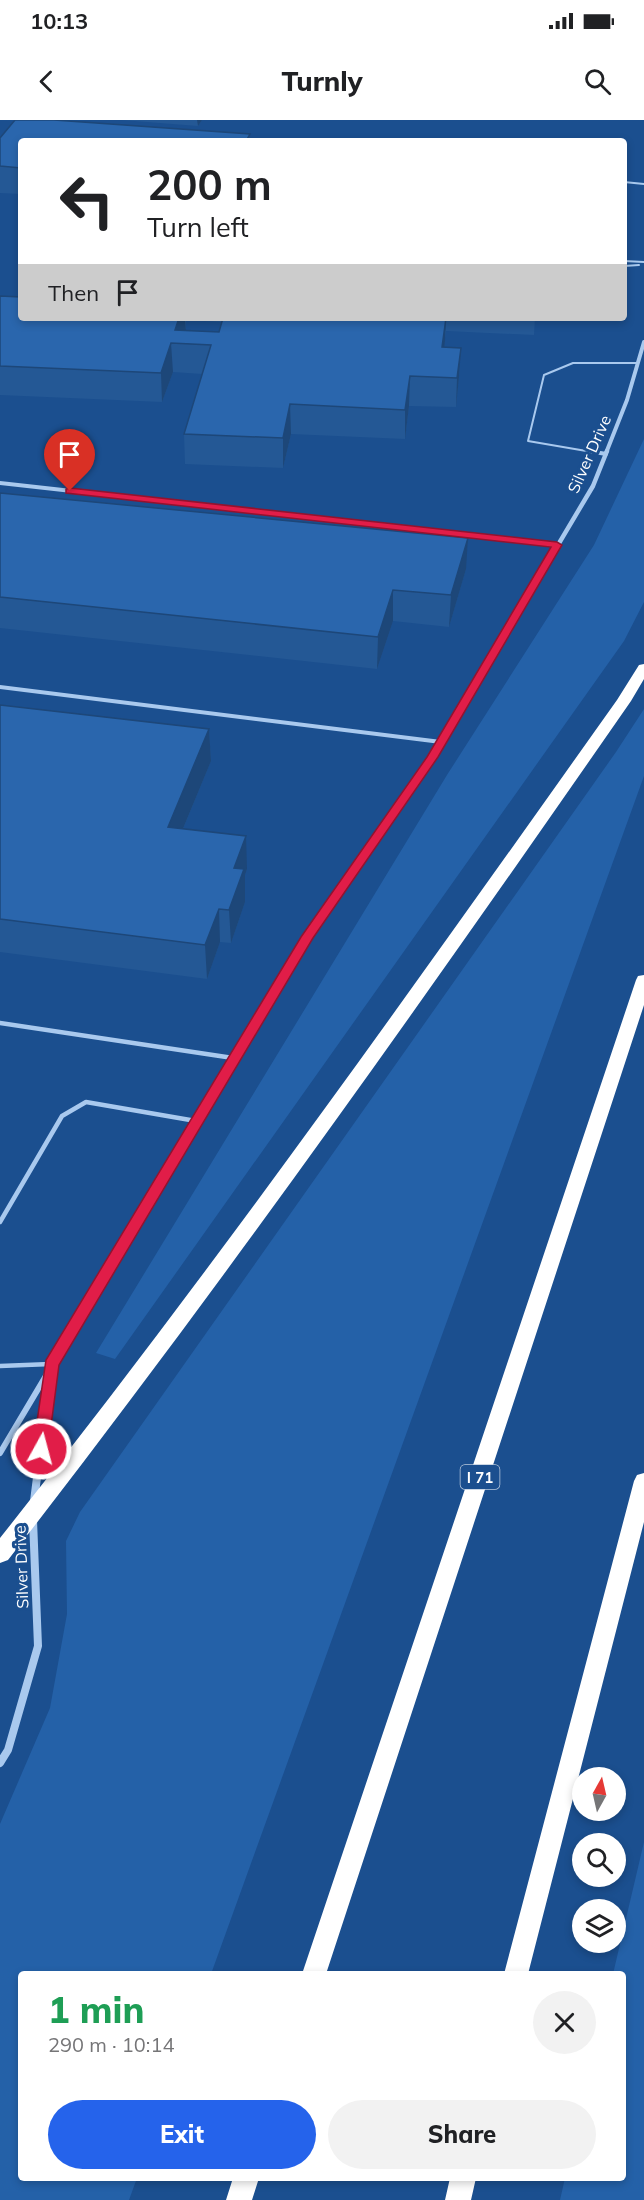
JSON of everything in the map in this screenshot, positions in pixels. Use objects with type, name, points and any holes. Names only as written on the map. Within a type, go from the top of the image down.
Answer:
[{"type":"highway","points":[[0,1554],[119,1405],[306,1150],[624,701],[644,668]]},
{"type":"highway","name":"I 71","points":[[315,1971],[644,980]]},
{"type":"highway","points":[[517,1971],[644,1481]]},
{"type":"highway","points":[[239,2200],[245,2181]]},
{"type":"highway","points":[[458,2200],[462,2181]]},
{"type":"street","name":"Silver Drive","points":[[0,1453],[307,937],[441,742],[593,486],[627,400],[644,342]]},
{"type":"street","name":"Silver Drive","points":[[0,1763],[8,1750],[38,1646],[33,1513],[51,1365]]},
{"type":"lane","points":[[627,182],[644,184]]},
{"type":"lane","points":[[627,263],[644,263]]},
{"type":"lane","points":[[606,454],[528,441],[544,375],[573,363],[638,363]]},
{"type":"lane","points":[[0,483],[557,545]]},
{"type":"lane","points":[[0,687],[441,742]]},
{"type":"lane","points":[[0,1023],[233,1058]]},
{"type":"lane","points":[[0,1222],[62,1116],[86,1102],[196,1121]]},
{"type":"lane","points":[[0,1366],[51,1365]]},
{"type":"shaded area","points":[[644,439],[644,602],[624,641],[115,1359],[96,1353],[447,775],[594,545]]},
{"type":"shaded area","points":[[644,709],[644,776],[212,1971],[18,1971],[18,2181],[136,2181],[129,2200],[0,2200],[0,1824],[50,1708],[67,1614],[66,1541],[80,1512],[616,752]]},
{"type":"shaded area","points":[[644,1842],[644,2200],[560,2200],[564,2181],[626,2181],[626,1971],[614,1971],[618,1953],[626,1953],[626,1919]]},
{"type":"building","points":[[15,120],[54,120],[250,134],[248,138],[18,138],[18,168],[0,166],[0,138]]},
{"type":"building","points":[[0,296],[18,297],[18,321],[178,321],[175,330],[219,332],[222,321],[446,321],[442,347],[461,348],[457,378],[410,376],[405,410],[290,404],[283,438],[184,434],[211,345],[171,343],[161,373],[0,366]]},
{"type":"building","points":[[0,493],[468,538],[451,595],[393,590],[378,637],[0,597]]},
{"type":"building","points":[[0,705],[209,729],[168,827],[246,836],[234,868],[244,869],[229,910],[219,909],[205,945],[0,919]]},
{"type":"route","points":[[41,1449],[51,1365],[307,937],[432,757],[557,545],[70,491]]}]
